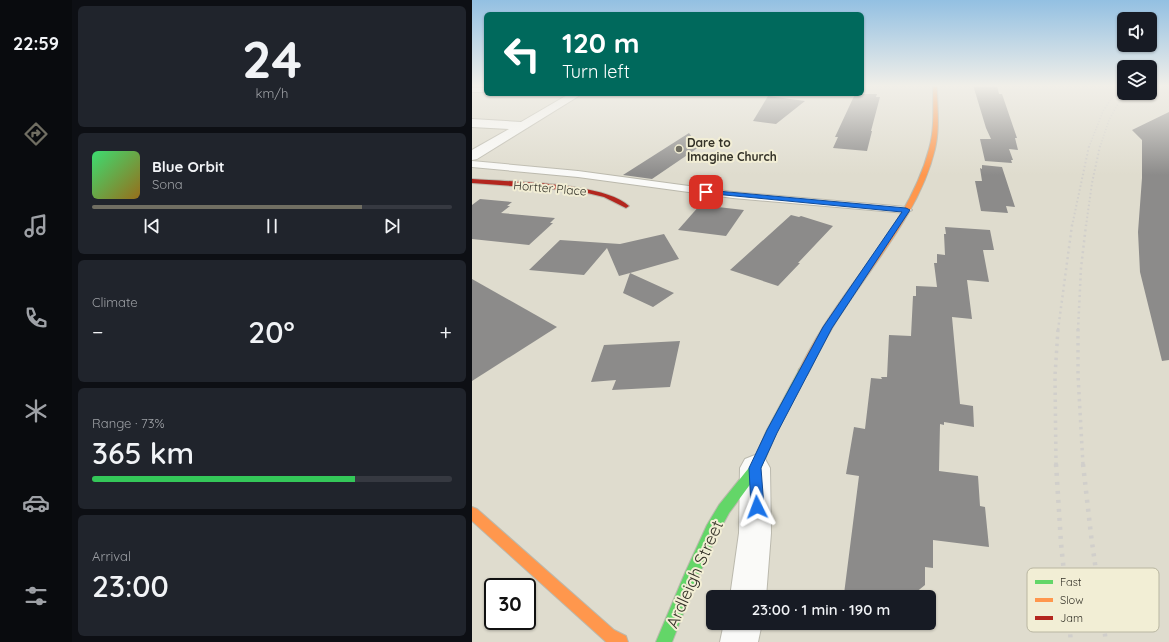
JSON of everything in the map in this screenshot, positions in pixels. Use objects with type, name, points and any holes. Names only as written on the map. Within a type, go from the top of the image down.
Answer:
[{"type":"street","points":[[472,156],[542,115]]},
{"type":"street","name":"Ardleigh Street","points":[[664,642],[689,581],[721,514],[755,468],[790,395],[828,327],[906,210],[925,171],[932,149],[935,115]]},
{"type":"street","points":[[472,123],[524,126]]},
{"type":"street","name":"Hortter Place","points":[[472,181],[579,189],[606,196],[626,206]]},
{"type":"street","name":"Ardleigh Street","points":[[749,590],[754,556],[757,514],[755,468]]},
{"type":"street","points":[[472,513],[603,629],[620,642]]},
{"type":"street","points":[[739,642],[742,630]]},
{"type":"lane","points":[[472,164],[578,174],[733,195],[906,210]]},
{"type":"building","points":[[757,115],[787,115],[776,124],[753,121]]},
{"type":"building","points":[[845,115],[875,115],[867,151],[833,148],[838,137],[835,137]]},
{"type":"building","points":[[982,115],[1009,115],[1017,138],[1015,138],[1018,150],[1009,149],[1013,160],[1011,160],[1012,163],[985,161],[980,139],[991,139]]},
{"type":"building","points":[[1163,115],[1169,115],[1169,360],[1162,361],[1140,272],[1138,232],[1142,178],[1142,140],[1132,130]]},
{"type":"building","points":[[689,133],[699,147],[652,179],[623,175]]},
{"type":"building","points":[[982,165],[1002,167],[1015,207],[1006,206],[1008,213],[981,211],[975,181],[982,181],[980,168],[982,169]]},
{"type":"building","points":[[480,199],[512,202],[507,206],[510,206],[501,213],[555,218],[550,223],[553,223],[529,245],[472,239],[472,205]]},
{"type":"building","points":[[700,205],[744,210],[726,236],[678,230]]},
{"type":"building","points":[[791,215],[801,216],[833,226],[778,286],[730,270]]},
{"type":"building","points":[[945,227],[990,230],[994,250],[983,250],[989,282],[967,280],[972,319],[952,317],[960,404],[973,406],[974,427],[944,422],[944,425],[940,424],[939,471],[978,476],[980,506],[985,507],[989,547],[933,540],[933,568],[925,567],[925,585],[919,590],[845,590],[859,476],[846,474],[854,427],[865,429],[871,378],[882,379],[881,377],[887,377],[889,335],[911,336],[913,296],[916,296],[916,286],[937,287],[934,263],[937,263],[937,254],[945,255],[944,234],[946,234]]},
{"type":"building","points":[[664,234],[679,259],[619,276],[607,248],[584,275],[529,270],[560,240],[620,244]]},
{"type":"building","points":[[630,273],[674,293],[653,307],[623,293]]},
{"type":"building","points":[[472,279],[557,327],[472,381]]},
{"type":"building","points":[[680,341],[670,387],[612,390],[616,380],[591,382],[604,345]]},
{"type":"railway","points":[[1089,147],[1101,115]]},
{"type":"railway","points":[[1100,147],[1112,115]]},
{"type":"railway","points":[[1072,226],[1089,146]]},
{"type":"railway","points":[[1086,226],[1092,183],[1100,146]]},
{"type":"railway","points":[[1058,330],[1072,225]]},
{"type":"railway","points":[[1078,330],[1081,268],[1086,225]]},
{"type":"railway","points":[[1056,465],[1055,376],[1058,329]]},
{"type":"railway","points":[[1078,330],[1078,375],[1083,465]]},
{"type":"railway","points":[[1056,464],[1064,568]]},
{"type":"railway","points":[[1083,464],[1096,568]]},
{"type":"railway","points":[[1070,632],[1071,642]]},
{"type":"railway","points":[[1105,632],[1106,642]]},
{"type":"traffic: fast","points":[[664,642],[690,578],[712,530],[724,509],[756,467],[771,433],[803,372]]},
{"type":"traffic: slow","points":[[803,372],[833,318],[892,234],[915,193],[925,172],[932,149],[935,133],[935,115]]},
{"type":"traffic: slow","points":[[472,513],[609,635],[620,642]]},
{"type":"traffic: jam","points":[[472,181],[579,189],[606,196],[626,206]]},
{"type":"place","name":"Dare to Imagine Church","points":[[679,149]]},
{"type":"route","points":[[706,192],[906,210],[885,244],[828,327],[790,395],[755,468],[757,507]]}]
